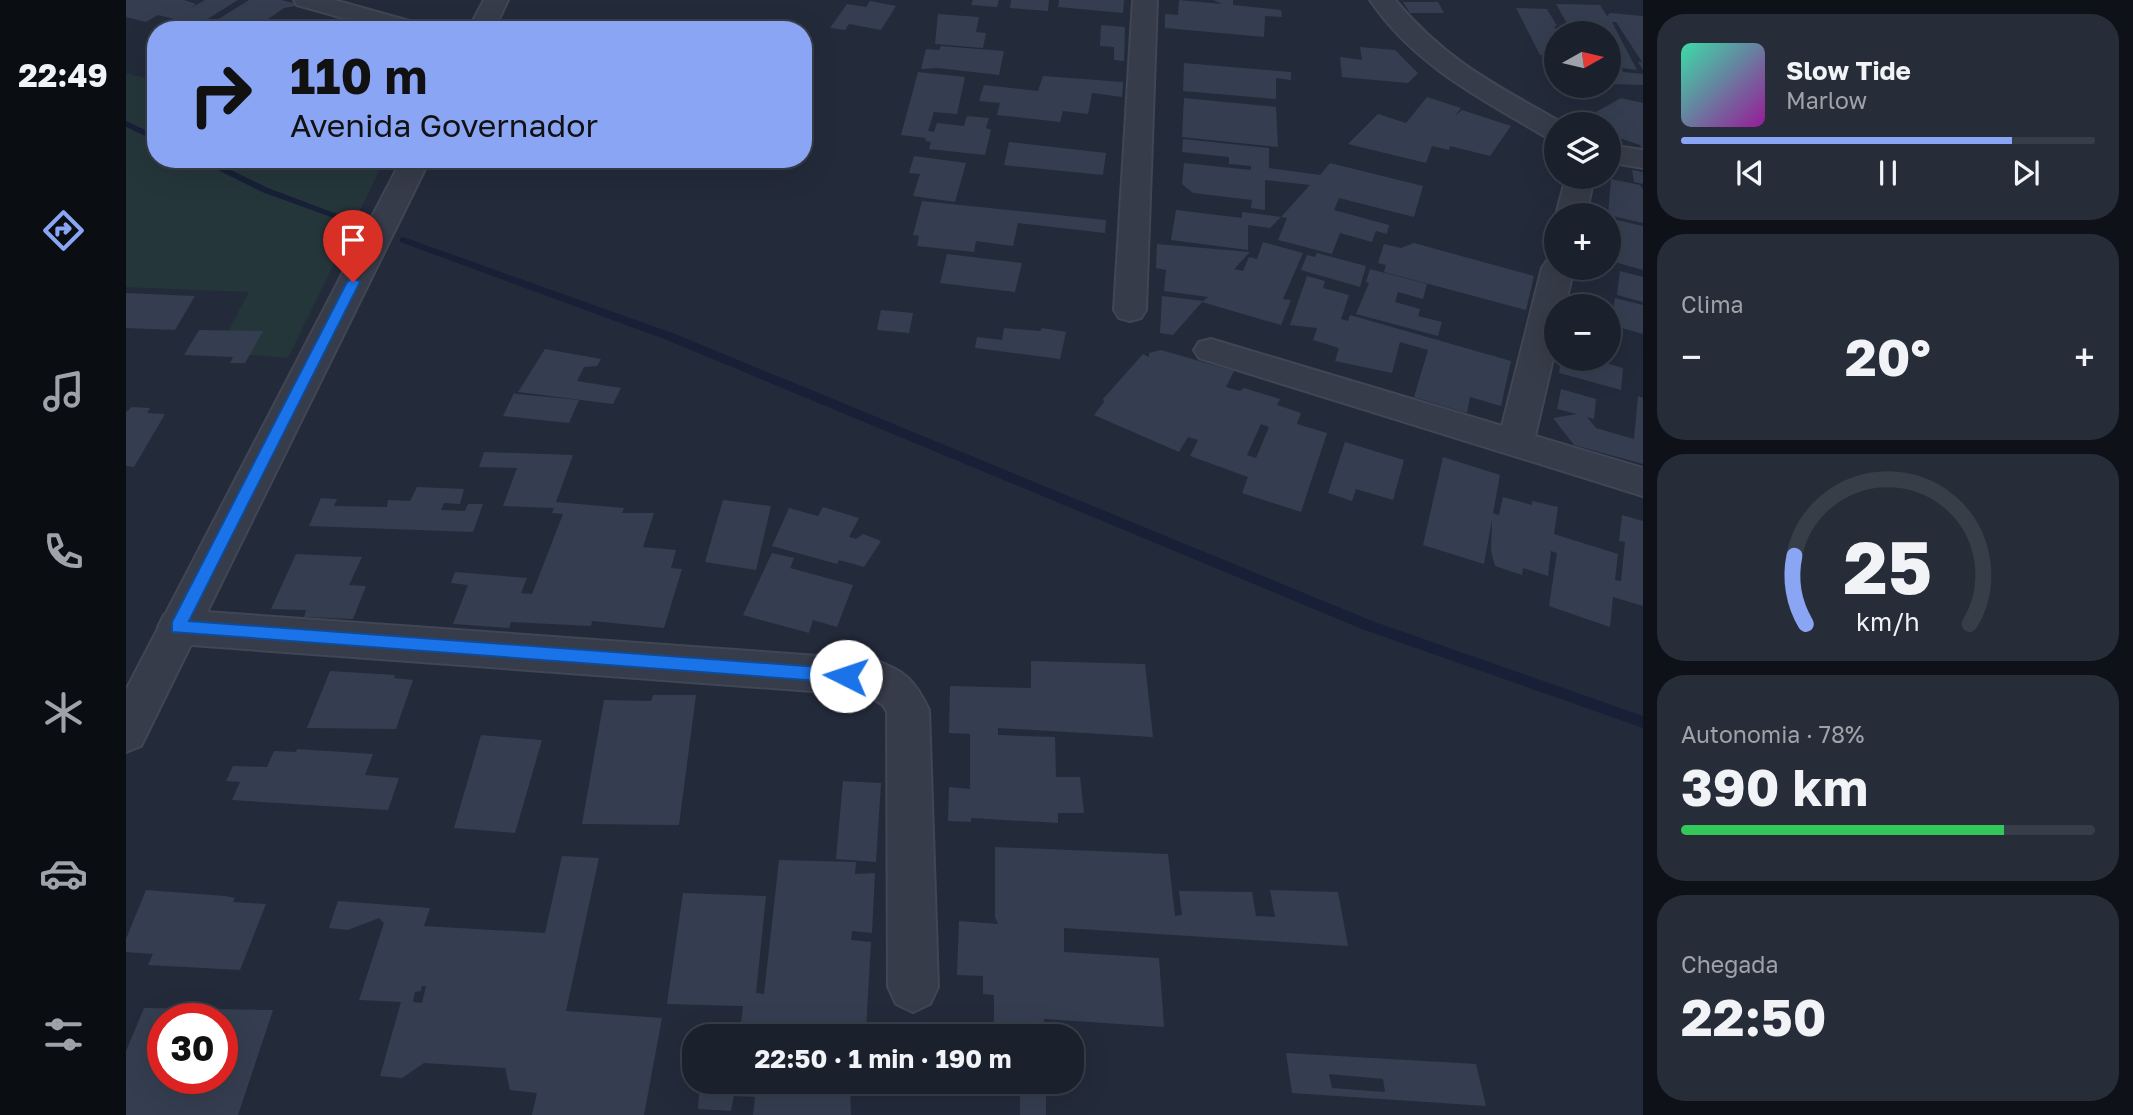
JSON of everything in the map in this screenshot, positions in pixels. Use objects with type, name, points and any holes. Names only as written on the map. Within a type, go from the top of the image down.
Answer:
[{"type":"street","points":[[306,0],[382,21]]},
{"type":"street","points":[[486,21],[496,0]]},
{"type":"street","points":[[1130,310],[1145,0]]},
{"type":"street","points":[[1382,0],[1415,40],[1457,74],[1544,124]]},
{"type":"street","points":[[1621,155],[1643,159]]},
{"type":"street","points":[[126,733],[411,168]]},
{"type":"street","points":[[1515,445],[1555,280]]},
{"type":"street","points":[[1211,350],[1643,482]]},
{"type":"street","points":[[178,627],[874,678],[898,692],[908,710],[913,987]]},
{"type":"shaded area","points":[[126,73],[147,79],[147,168],[381,168],[288,358],[217,352],[249,292],[126,287]]},
{"type":"building","points":[[126,0],[184,0],[196,4],[191,8],[205,0],[238,0],[204,21],[182,21],[158,15],[146,22],[126,17]]},
{"type":"building","points":[[249,0],[281,0],[301,5],[284,8],[265,21],[215,21]]},
{"type":"building","points":[[973,0],[999,0],[997,7],[971,5]]},
{"type":"building","points":[[1011,0],[1049,0],[1048,11],[1010,8]]},
{"type":"building","points":[[1059,0],[1124,0],[1123,13],[1058,7]]},
{"type":"building","points":[[1179,0],[1222,4],[1213,0],[1233,0],[1233,5],[1281,10],[1282,17],[1265,16],[1264,37],[1165,28],[1165,14],[1178,15]]},
{"type":"building","points":[[870,1],[896,6],[881,30],[849,24],[845,30],[830,28],[847,4],[866,7]]},
{"type":"building","points":[[1403,2],[1438,2],[1444,13],[1410,13]]},
{"type":"building","points":[[1556,4],[1600,5],[1607,16],[1610,13],[1643,16],[1643,70],[1638,62],[1642,62],[1621,30],[1621,21],[1566,21]]},
{"type":"building","points":[[1516,8],[1547,9],[1554,21],[1544,21],[1544,55],[1540,55]]},
{"type":"building","points":[[938,14],[979,17],[976,32],[986,33],[983,48],[935,44]]},
{"type":"building","points":[[1101,25],[1125,27],[1124,61],[1114,60],[1114,47],[1100,46]]},
{"type":"building","points":[[1621,39],[1637,70],[1622,68],[1623,72],[1643,74],[1643,85],[1621,84]]},
{"type":"building","points":[[941,46],[1004,51],[999,75],[938,68],[921,69],[926,49],[939,50]]},
{"type":"building","points":[[1360,47],[1395,50],[1418,73],[1408,83],[1342,77],[1340,57],[1362,60]]},
{"type":"building","points":[[1184,63],[1291,72],[1291,80],[1276,78],[1276,99],[1183,91]]},
{"type":"building","points":[[918,72],[965,77],[957,114],[934,112],[928,131],[934,132],[937,123],[964,126],[967,116],[989,118],[986,128],[991,130],[985,155],[929,149],[931,142],[925,141],[926,138],[901,135]]},
{"type":"building","points":[[1043,76],[1123,82],[1122,97],[1092,93],[1088,114],[1063,111],[1060,122],[997,115],[1000,103],[979,101],[984,85],[1038,91]]},
{"type":"building","points":[[1427,97],[1461,108],[1455,116],[1462,110],[1511,126],[1490,156],[1450,146],[1449,150],[1432,146],[1426,163],[1348,144],[1378,114],[1406,123]]},
{"type":"building","points":[[1184,98],[1276,107],[1278,147],[1182,137]]},
{"type":"building","points":[[1621,98],[1643,103],[1643,151],[1640,145],[1621,138],[1621,112],[1596,112]]},
{"type":"building","points":[[1183,139],[1269,148],[1269,168],[1320,175],[1330,163],[1423,186],[1414,217],[1339,198],[1334,210],[1389,225],[1387,234],[1376,231],[1372,242],[1340,233],[1332,254],[1278,240],[1287,218],[1281,217],[1310,185],[1265,180],[1265,210],[1251,208],[1252,200],[1193,193],[1182,184],[1184,163],[1251,170],[1251,166],[1229,164],[1229,157],[1182,152]]},
{"type":"building","points":[[1009,142],[1106,153],[1103,175],[1004,165]]},
{"type":"building","points":[[914,156],[966,163],[955,202],[913,196],[920,174],[909,173]]},
{"type":"building","points":[[1632,170],[1643,172],[1643,184],[1634,182]]},
{"type":"building","points":[[1621,181],[1640,185],[1643,189],[1643,223],[1621,218],[1621,203],[1609,203],[1610,189],[1621,189]]},
{"type":"building","points":[[922,201],[1106,220],[1105,233],[1018,223],[1013,246],[976,241],[974,252],[917,246],[919,236],[913,235]]},
{"type":"building","points":[[1176,210],[1242,218],[1242,212],[1281,217],[1270,228],[1248,225],[1248,250],[1171,240]]},
{"type":"building","points":[[1621,221],[1643,226],[1643,270],[1621,264]]},
{"type":"building","points":[[1263,242],[1303,253],[1283,299],[1291,300],[1281,325],[1202,302],[1173,335],[1160,333],[1162,296],[1203,301],[1208,297],[1164,291],[1166,270],[1156,268],[1157,244],[1250,252],[1234,269],[1243,271],[1249,257],[1257,259]]},
{"type":"building","points":[[1414,243],[1534,276],[1526,310],[1384,272],[1386,265],[1378,263],[1384,244],[1401,248]]},
{"type":"building","points":[[1317,253],[1366,266],[1360,287],[1301,270],[1307,255],[1315,257]]},
{"type":"building","points":[[947,254],[1022,263],[1015,292],[940,283]]},
{"type":"building","points":[[1370,269],[1427,284],[1423,299],[1398,292],[1395,302],[1420,309],[1418,316],[1442,322],[1438,336],[1356,314],[1369,283],[1366,282]]},
{"type":"building","points":[[1621,271],[1643,277],[1643,302],[1617,294]]},
{"type":"building","points":[[1307,276],[1325,281],[1323,288],[1349,295],[1341,319],[1348,321],[1350,315],[1511,361],[1501,406],[1470,397],[1467,413],[1414,397],[1428,350],[1400,342],[1392,373],[1335,361],[1339,348],[1313,340],[1317,328],[1290,325]]},
{"type":"building","points":[[126,293],[195,296],[175,330],[126,328]]},
{"type":"building","points":[[1621,300],[1643,305],[1643,334],[1621,328]]},
{"type":"building","points":[[881,310],[913,313],[909,333],[877,330]]},
{"type":"building","points":[[1004,328],[1040,331],[1042,328],[1066,332],[1060,359],[975,348],[977,337],[1002,340]]},
{"type":"building","points":[[199,330],[263,331],[245,363],[230,363],[233,357],[184,355]]},
{"type":"building","points":[[545,349],[601,359],[597,366],[584,367],[577,381],[621,388],[613,404],[518,392]]},
{"type":"building","points":[[1161,350],[1234,371],[1226,387],[1240,391],[1244,388],[1280,399],[1277,405],[1301,413],[1297,424],[1327,433],[1301,512],[1242,493],[1248,477],[1190,456],[1198,440],[1188,437],[1179,452],[1094,415],[1104,402],[1103,399],[1143,354],[1149,357],[1149,353]],"holes":[[[1261,424],[1269,427],[1256,458],[1247,455]]]},
{"type":"building","points":[[1621,367],[1623,368],[1621,390],[1559,373],[1621,371]]},
{"type":"building","points":[[1561,389],[1596,399],[1594,419],[1587,417],[1596,428],[1634,439],[1638,396],[1643,398],[1643,464],[1574,445],[1553,418],[1577,414],[1557,409]]},
{"type":"building","points":[[514,393],[579,400],[569,423],[503,416]]},
{"type":"building","points":[[132,407],[150,408],[147,413],[165,414],[134,467],[126,466],[126,412]]},
{"type":"building","points":[[1345,442],[1404,460],[1393,500],[1356,489],[1352,501],[1328,493]]},
{"type":"building","points":[[484,452],[573,455],[556,502],[624,508],[622,513],[654,513],[643,547],[676,550],[671,568],[682,569],[664,628],[592,621],[591,626],[511,622],[509,628],[453,624],[468,585],[451,583],[455,572],[527,578],[521,593],[532,594],[563,514],[552,513],[554,508],[503,506],[517,468],[479,467]]},
{"type":"building","points":[[1443,457],[1500,475],[1493,513],[1499,515],[1503,497],[1532,505],[1532,501],[1558,507],[1554,534],[1618,554],[1615,580],[1621,581],[1625,542],[1619,541],[1622,515],[1643,521],[1643,606],[1613,597],[1610,627],[1549,606],[1557,553],[1551,551],[1548,576],[1523,568],[1522,575],[1495,566],[1491,551],[1492,520],[1484,564],[1423,545]]},
{"type":"building","points":[[417,487],[464,489],[460,504],[444,503],[441,510],[465,511],[468,504],[483,504],[473,532],[309,526],[321,498],[337,499],[334,506],[387,507],[388,500],[410,501]]},
{"type":"building","points":[[723,500],[771,506],[756,570],[705,562]]},
{"type":"building","points":[[823,507],[859,518],[849,537],[856,539],[863,534],[881,541],[864,567],[839,560],[837,564],[772,546],[789,508],[818,516]]},
{"type":"building","points":[[772,553],[794,558],[790,568],[853,585],[837,627],[813,620],[809,633],[743,615]]},
{"type":"building","points":[[296,554],[362,557],[349,585],[366,586],[353,619],[304,617],[306,610],[271,609]]},
{"type":"building","points":[[1031,661],[1145,664],[1153,737],[998,728],[998,735],[1055,737],[1056,777],[1080,777],[1084,813],[1058,813],[1058,823],[971,818],[971,822],[948,821],[949,787],[970,789],[970,734],[949,733],[950,686],[1031,688]]},
{"type":"building","points":[[330,671],[395,675],[394,678],[413,680],[396,729],[307,728]]},
{"type":"building","points":[[653,695],[696,695],[679,825],[582,824],[604,700],[651,701]]},
{"type":"building","points":[[481,735],[542,740],[515,833],[454,828]]},
{"type":"building","points":[[297,749],[373,754],[365,775],[399,778],[388,810],[232,800],[240,782],[226,781],[233,766],[267,767],[274,751],[296,752]]},
{"type":"building","points":[[843,781],[881,783],[876,862],[836,859]]},
{"type":"building","points":[[995,847],[1168,854],[1175,916],[1182,915],[1179,891],[1252,892],[1256,916],[1275,917],[1270,890],[1338,892],[1348,946],[1064,928],[1064,952],[1159,958],[1164,1027],[1044,1019],[1044,1024],[994,1024],[994,995],[983,994],[983,976],[957,975],[959,921],[998,924],[995,917]]},
{"type":"building","points":[[562,856],[599,858],[566,1011],[662,1018],[644,1115],[532,1115],[537,1093],[510,1090],[505,1068],[424,1063],[402,1078],[380,1076],[401,1002],[359,1000],[384,923],[379,918],[348,930],[329,928],[338,901],[430,908],[424,926],[545,933]],"holes":[[[426,986],[422,1003],[413,1002],[415,992]]]},
{"type":"building","points":[[779,860],[856,862],[855,874],[875,873],[872,933],[852,931],[851,940],[871,942],[866,1024],[741,1023],[743,1006],[667,1004],[683,893],[766,896],[756,993],[764,994]]},
{"type":"building","points":[[146,890],[225,896],[235,898],[233,902],[266,904],[240,970],[148,965],[153,954],[126,952],[126,939]]},
{"type":"building","points":[[144,1008],[147,1008],[147,1094],[238,1094],[238,1009],[273,1010],[238,1115],[126,1115],[126,1051]]},
{"type":"building","points":[[1286,1053],[1476,1064],[1486,1106],[1292,1093]],"holes":[[[1329,1074],[1383,1079],[1385,1092],[1332,1088]]]},
{"type":"building","points":[[699,1094],[850,1094],[851,1115],[753,1115],[755,1097],[734,1096],[731,1111],[698,1109]]},
{"type":"building","points":[[1020,1094],[1046,1094],[1046,1115],[1020,1115]]},
{"type":"waterway","points":[[126,124],[147,134]]},
{"type":"waterway","points":[[219,168],[265,190],[356,223]]},
{"type":"waterway","points":[[403,240],[671,337],[1367,625],[1643,722]]},
{"type":"route","points":[[353,282],[178,627],[846,676]]}]
